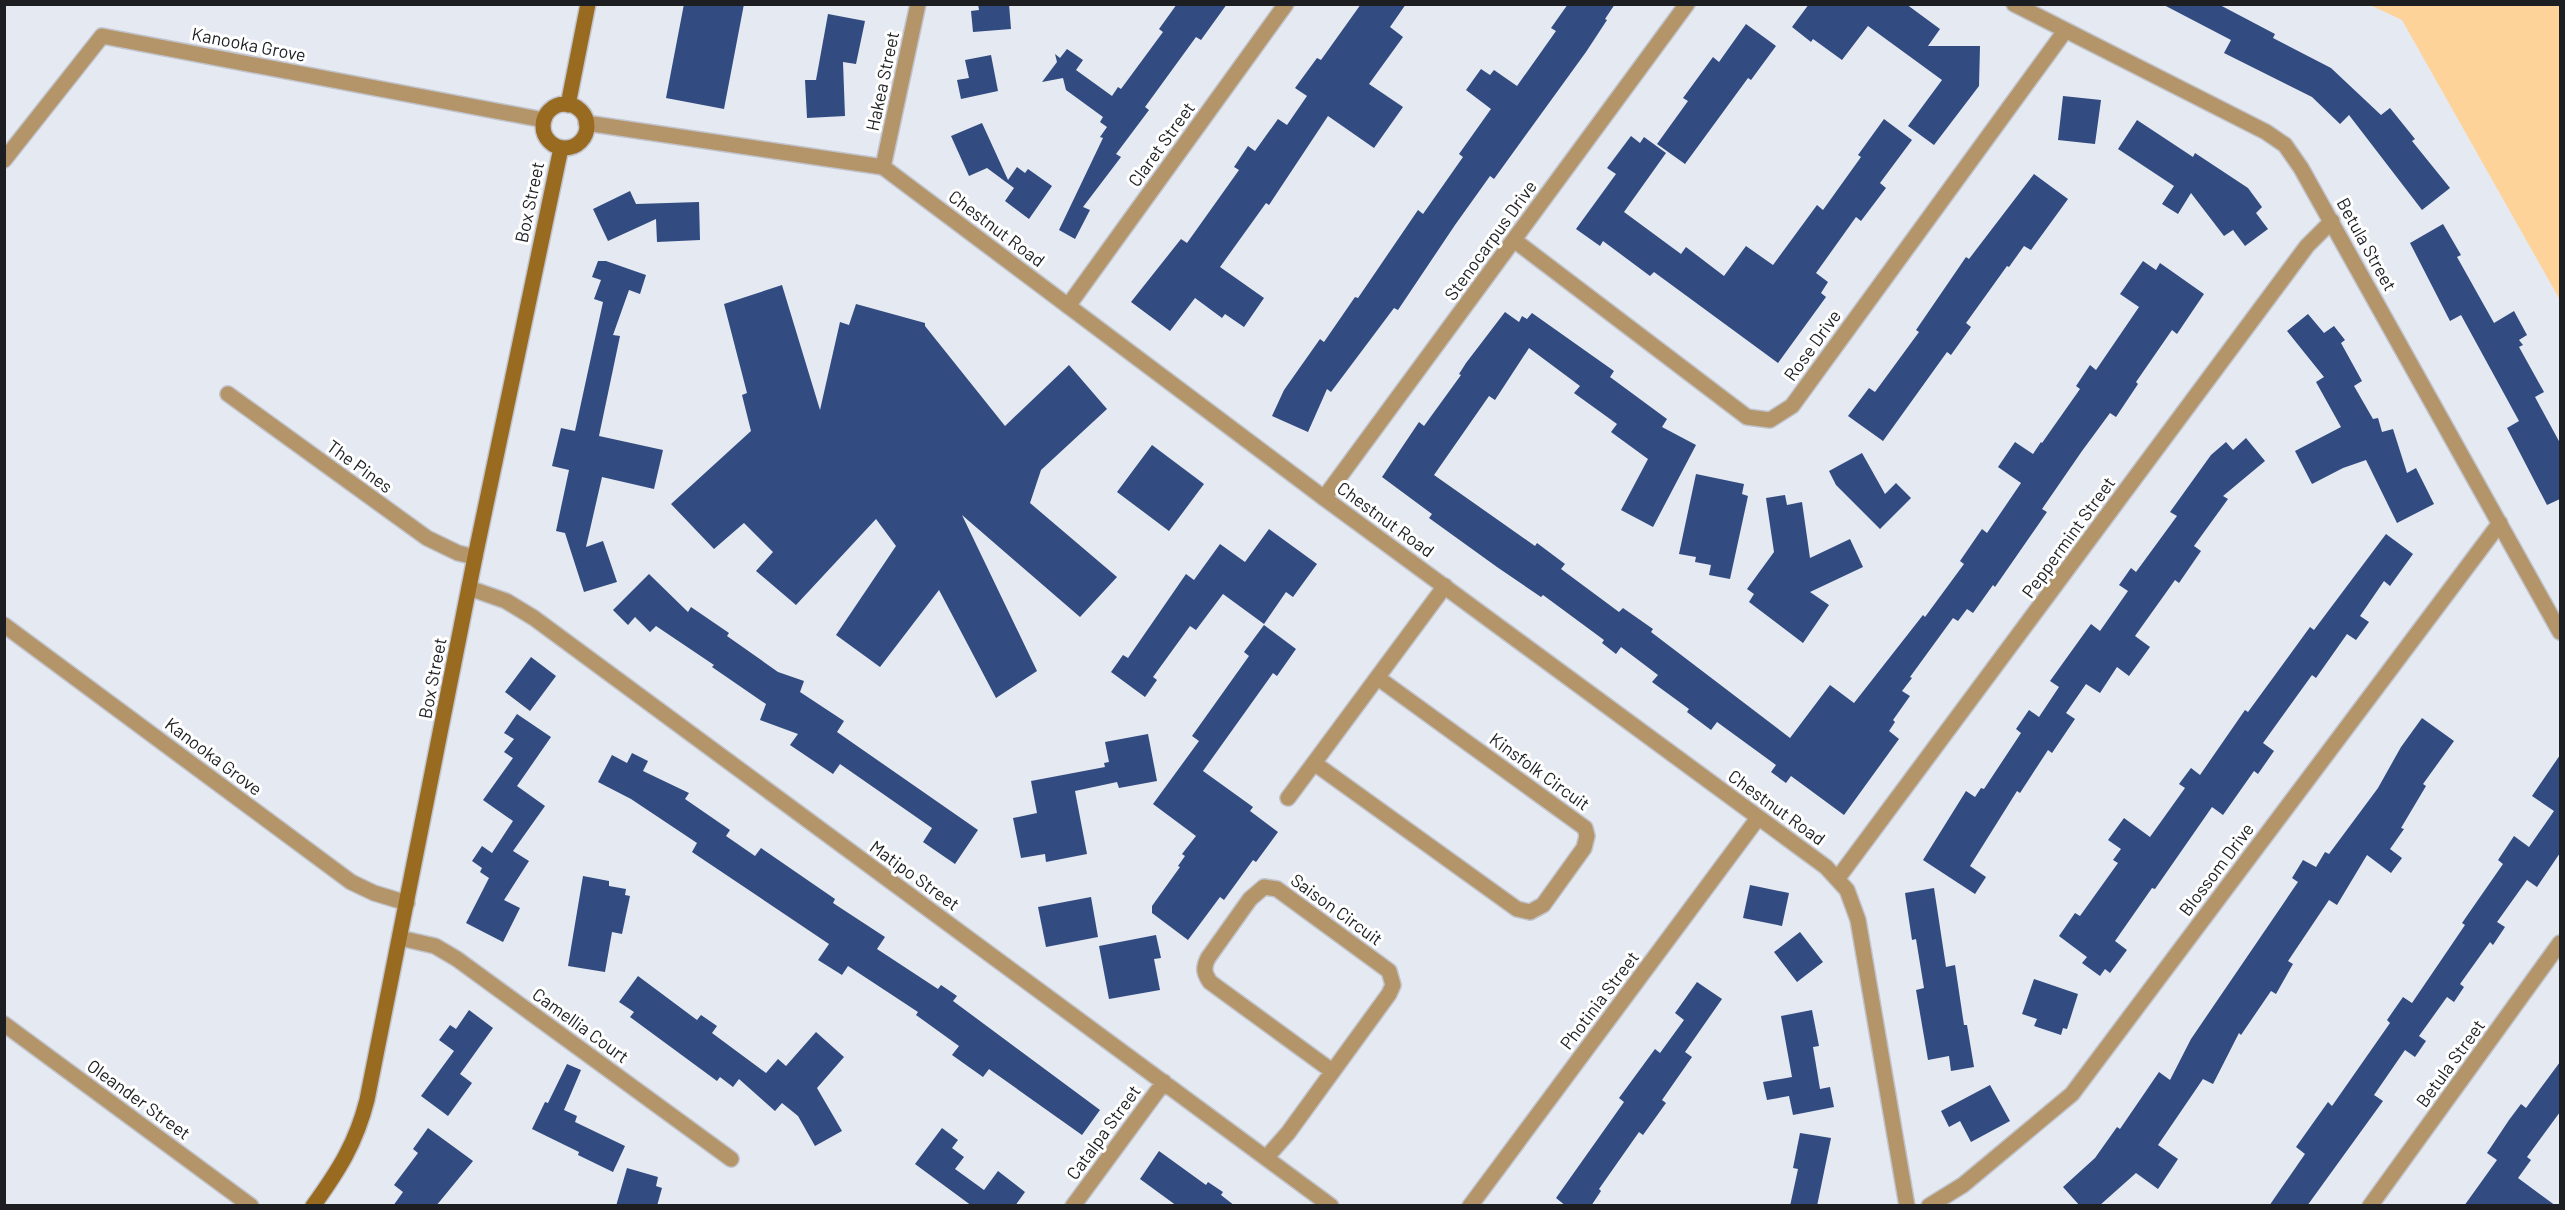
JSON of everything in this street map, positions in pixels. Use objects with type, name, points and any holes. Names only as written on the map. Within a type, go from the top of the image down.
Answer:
[{"type":"main road","points":[[568,105],[588,4]]},
{"type":"main road","points":[[568,105],[581,112],[586,123],[586,130],[579,143],[572,147],[561,148],[548,140],[544,133],[544,120],[553,108],[568,105]]},
{"type":"main road","name":"Box Street","points":[[313,1206],[343,1164],[361,1124],[475,557],[561,148]]},
{"type":"street","name":"Hakea Street","points":[[883,167],[918,4]]},
{"type":"street","name":"Claret Street","points":[[1068,306],[1286,4]]},
{"type":"street","name":"Stenocarpus Drive","points":[[1324,498],[1687,4]]},
{"type":"street","name":"Betula Street","points":[[2014,4],[2285,145],[2332,221],[2560,632]]},
{"type":"street","name":"Rose Drive","points":[[1514,240],[1747,417],[1770,420],[1792,406],[2066,31]]},
{"type":"street","name":"Kanooka Grove","points":[[4,160],[102,36],[544,120]]},
{"type":"street","name":"Chestnut Road","points":[[586,123],[883,167],[1324,498],[1838,878],[1847,890],[1858,920],[1907,1206]]},
{"type":"street","name":"Peppermint Street","points":[[1838,878],[2307,246],[2332,221]]},
{"type":"street","name":"The Pines","points":[[228,394],[427,538],[458,553],[475,557]]},
{"type":"street","name":"Blossom Drive","points":[[1929,1206],[1963,1185],[2072,1094],[2500,523]]},
{"type":"street","points":[[1288,798],[1445,586]]},
{"type":"street","name":"Matipo Street","points":[[470,588],[506,601],[527,613],[1331,1206]]},
{"type":"street","name":"Kanooka Grove","points":[[4,625],[351,882],[374,893],[407,903]]},
{"type":"street","name":"Kinsfolk Circuit","points":[[1314,763],[1517,909],[1530,912],[1543,905],[1584,848],[1587,836],[1585,828],[1378,678]]},
{"type":"street","name":"Photinia Street","points":[[1470,1206],[1758,818]]},
{"type":"street","name":"Saison Circuit","points":[[1266,1158],[1288,1133],[1389,994],[1393,985],[1389,971],[1277,889],[1264,887],[1250,899],[1208,958],[1204,974],[1210,982],[1332,1071]]},
{"type":"street","name":"Camellia Court","points":[[400,938],[435,946],[457,959],[731,1159]]},
{"type":"street","name":"Betula Street","points":[[2370,1206],[2560,943]]},
{"type":"street","name":"Oleander Street","points":[[4,1024],[251,1206]]},
{"type":"street","name":"Catalpa Street","points":[[1073,1206],[1164,1082]]},
{"type":"shaded area","points":[[2370,5],[2560,5],[2560,300],[2402,20]]},
{"type":"building","points":[[684,4],[744,4],[724,109],[666,98]]},
{"type":"building","points":[[978,4],[1009,4],[1011,29],[973,32],[971,11],[979,10]]},
{"type":"building","points":[[1177,4],[1227,4],[1201,40],[1196,37],[1145,107],[1149,110],[1116,154],[1121,157],[1083,207],[1090,210],[1075,239],[1059,230],[1103,138],[1100,137],[1107,127],[1100,122],[1103,117],[1066,90],[1063,78],[1042,82],[1057,62],[1055,54],[1060,58],[1067,49],[1083,60],[1076,70],[1112,96],[1118,87],[1121,89],[1163,32],[1159,29]]},
{"type":"building","points":[[1361,4],[1406,4],[1390,27],[1403,37],[1369,84],[1403,107],[1374,148],[1328,116],[1269,205],[1266,203],[1220,267],[1264,298],[1244,327],[1225,314],[1222,318],[1195,298],[1170,331],[1131,302],[1181,239],[1187,243],[1239,170],[1234,167],[1248,146],[1255,151],[1278,119],[1287,125],[1307,96],[1295,88],[1317,58],[1321,60]]},
{"type":"building","points":[[1568,4],[1615,4],[1586,52],[1494,179],[1490,176],[1398,310],[1394,308],[1331,392],[1327,389],[1308,432],[1272,416],[1284,390],[1320,339],[1324,342],[1355,297],[1358,298],[1418,210],[1423,214],[1463,157],[1459,154],[1491,109],[1466,90],[1481,69],[1490,75],[1494,70],[1517,86],[1556,31],[1551,28]]},
{"type":"building","points":[[1809,4],[1906,4],[1940,29],[1928,46],[1980,46],[1979,86],[1934,145],[1908,126],[1942,80],[1868,26],[1842,60],[1813,39],[1811,42],[1792,27]]},
{"type":"building","points":[[2162,4],[2218,4],[2275,34],[2273,38],[2331,68],[2381,115],[2390,108],[2415,139],[2412,141],[2450,188],[2422,210],[2349,115],[2340,124],[2312,97],[2224,53],[2231,40]]},
{"type":"building","points":[[828,14],[865,21],[856,64],[843,62],[845,116],[807,118],[805,80],[816,80]]},
{"type":"building","points":[[1746,24],[1776,46],[1751,80],[1748,78],[1685,164],[1657,144],[1688,101],[1683,98],[1713,57],[1719,62]]},
{"type":"building","points":[[991,55],[998,91],[961,99],[957,80],[969,78],[965,60]]},
{"type":"building","points":[[2063,96],[2101,100],[2095,144],[2058,140]]},
{"type":"building","points":[[1884,119],[1912,140],[1880,183],[1886,188],[1861,221],[1856,217],[1816,273],[1828,282],[1821,293],[1826,297],[1778,363],[1654,272],[1650,276],[1603,241],[1600,246],[1576,229],[1616,174],[1607,168],[1631,136],[1640,143],[1644,137],[1666,153],[1624,212],[1681,254],[1686,247],[1724,276],[1746,246],[1773,265],[1817,205],[1823,210],[1861,157],[1858,155]]},
{"type":"building","points":[[2137,120],[2193,157],[2195,153],[2248,188],[2262,207],[2256,213],[2268,229],[2245,246],[2233,230],[2224,236],[2191,193],[2178,214],[2162,204],[2174,186],[2118,149]]},
{"type":"building","points":[[982,123],[1008,180],[1017,167],[1025,173],[1028,169],[1052,186],[1029,219],[1005,201],[1014,188],[987,168],[969,176],[951,136]]},
{"type":"building","points":[[2034,174],[2068,199],[2031,250],[2024,246],[2009,267],[2007,266],[1966,323],[1971,327],[1951,355],[1947,352],[1883,441],[1848,416],[1869,388],[1875,392],[1919,332],[1916,330],[1966,257],[1969,259]]},
{"type":"building","points":[[630,191],[636,204],[699,202],[700,240],[657,242],[656,219],[608,241],[593,209]]},
{"type":"building","points":[[2443,224],[2461,255],[2457,257],[2494,323],[2514,311],[2527,335],[2519,340],[2523,345],[2519,347],[2544,392],[2535,397],[2560,443],[2560,499],[2547,505],[2507,428],[2519,421],[2461,315],[2450,321],[2410,243]]},
{"type":"building","points":[[598,261],[606,261],[646,275],[640,294],[629,290],[613,335],[620,336],[599,436],[663,450],[654,489],[602,477],[586,547],[603,541],[617,582],[584,592],[565,533],[556,531],[569,470],[552,466],[561,428],[575,431],[603,302],[594,299],[601,280],[592,277]]},
{"type":"building","points":[[2143,261],[2156,270],[2160,263],[2204,294],[2177,334],[2172,330],[2136,382],[2138,384],[2116,417],[2110,413],[2082,451],[2042,509],[2047,512],[1995,587],[1993,585],[1973,613],[1967,609],[1958,621],[1953,618],[1910,677],[1912,678],[1902,691],[1910,696],[1893,720],[1895,722],[1889,731],[1899,739],[1844,815],[1791,776],[1786,783],[1771,772],[1776,765],[1717,722],[1711,730],[1687,712],[1689,709],[1652,682],[1658,675],[1621,647],[1616,654],[1602,643],[1604,640],[1543,595],[1541,597],[1429,518],[1432,514],[1382,477],[1419,422],[1424,426],[1461,375],[1459,374],[1466,363],[1505,312],[1519,322],[1522,316],[1527,319],[1532,313],[1614,371],[1610,377],[1667,419],[1662,427],[1696,445],[1653,527],[1621,510],[1648,459],[1611,432],[1617,424],[1574,393],[1580,386],[1529,348],[1495,400],[1489,396],[1434,475],[1535,546],[1537,543],[1565,564],[1561,569],[1619,612],[1623,608],[1653,629],[1651,632],[1790,738],[1830,685],[1854,703],[1923,615],[1925,617],[1964,564],[1960,561],[1982,529],[1987,533],[2021,483],[1998,467],[2015,442],[2033,454],[2080,389],[2076,386],[2090,365],[2096,370],[2139,307],[2120,294]]},
{"type":"building","points":[[782,285],[820,410],[840,322],[849,325],[856,304],[925,323],[925,326],[1005,426],[1069,365],[1107,409],[1041,470],[1030,503],[1117,577],[1080,617],[962,515],[1037,671],[996,698],[939,590],[880,667],[836,635],[896,546],[876,519],[796,605],[756,571],[773,552],[744,523],[714,549],[671,504],[751,431],[742,395],[747,393],[724,304]]},
{"type":"building","points":[[2308,314],[2324,333],[2334,326],[2345,340],[2341,343],[2362,381],[2354,386],[2373,419],[2378,418],[2382,432],[2393,429],[2407,473],[2416,468],[2434,504],[2397,523],[2366,460],[2343,468],[2312,484],[2295,451],[2341,427],[2316,382],[2324,377],[2287,331]]},
{"type":"building","points":[[2246,438],[2265,461],[2223,496],[2228,499],[2194,546],[2201,551],[2179,583],[2175,580],[2135,636],[2150,647],[2129,676],[2117,667],[2100,693],[2086,684],[2066,713],[2075,719],[2052,753],[2048,750],[2020,793],[2017,791],[1970,866],[1986,877],[1975,894],[1923,860],[1966,791],[1975,797],[1981,788],[1984,789],[2021,733],[2016,729],[2029,710],[2039,717],[2059,687],[2050,681],[2091,624],[2100,631],[2128,591],[2119,585],[2131,568],[2136,572],[2177,516],[2170,512],[2211,455],[2226,442],[2233,450]]},
{"type":"building","points":[[1152,445],[1204,484],[1169,531],[1117,492]]},
{"type":"building","points":[[1862,453],[1885,494],[1896,483],[1911,498],[1880,529],[1836,485],[1829,471]]},
{"type":"building","points":[[1696,474],[1744,484],[1742,494],[1748,496],[1730,579],[1709,575],[1711,565],[1695,562],[1696,557],[1679,554]]},
{"type":"building","points":[[1785,495],[1787,505],[1802,502],[1810,558],[1850,539],[1863,567],[1810,592],[1829,605],[1803,643],[1749,602],[1754,594],[1747,589],[1774,552],[1766,498]]},
{"type":"building","points":[[1269,529],[1317,564],[1293,597],[1286,592],[1264,624],[1223,594],[1196,630],[1190,626],[1153,677],[1157,680],[1145,697],[1111,672],[1123,655],[1128,658],[1186,574],[1194,580],[1220,544],[1245,562]]},
{"type":"building","points":[[2386,534],[2413,554],[2390,586],[2384,581],[2360,616],[2369,622],[2356,640],[2347,634],[2316,678],[2312,675],[2263,743],[2274,751],[2258,774],[2254,771],[2223,815],[2212,807],[2155,889],[2152,888],[2115,941],[2127,950],[2110,973],[2105,969],[2100,976],[2082,963],[2087,957],[2059,936],[2075,913],[2080,916],[2118,863],[2113,860],[2121,849],[2108,840],[2124,818],[2150,837],[2185,788],[2179,784],[2191,768],[2200,775],[2245,710],[2248,712],[2310,627],[2314,630]]},
{"type":"building","points":[[649,574],[688,612],[691,607],[729,633],[727,636],[778,672],[804,681],[800,692],[844,721],[837,732],[978,830],[955,864],[923,842],[932,828],[840,764],[833,774],[790,745],[798,734],[760,720],[766,704],[712,667],[714,665],[656,626],[650,632],[635,617],[628,625],[613,610]]},
{"type":"building","points":[[1264,625],[1296,649],[1277,676],[1273,673],[1203,771],[1253,807],[1250,811],[1278,832],[1256,862],[1253,860],[1224,900],[1220,897],[1188,940],[1152,913],[1152,906],[1180,867],[1178,866],[1185,856],[1182,854],[1196,836],[1153,804],[1199,741],[1192,736],[1249,656],[1244,652]]},
{"type":"building","points":[[531,657],[556,676],[530,711],[505,692]]},
{"type":"building","points":[[517,714],[551,737],[517,786],[545,806],[513,851],[529,861],[504,900],[520,908],[503,942],[466,923],[489,878],[480,872],[482,868],[472,861],[482,846],[492,853],[513,821],[483,800],[513,758],[504,752],[514,739],[504,733]]},
{"type":"building","points":[[2422,718],[2454,741],[2423,784],[2426,786],[2401,828],[2404,829],[2390,849],[2402,858],[2391,873],[2367,855],[2337,905],[2329,900],[2288,961],[2293,964],[2276,994],[2271,991],[2241,1035],[2239,1033],[2213,1084],[2203,1079],[2158,1145],[2178,1159],[2158,1189],[2136,1173],[2099,1206],[2080,1206],[2063,1187],[2095,1158],[2117,1127],[2120,1129],[2159,1072],[2170,1080],[2191,1039],[2298,882],[2292,878],[2303,860],[2316,867],[2325,852],[2329,854],[2378,788],[2401,747]]},
{"type":"building","points":[[1148,734],[1157,781],[1119,788],[1117,782],[1075,791],[1087,854],[1046,862],[1045,854],[1021,858],[1013,818],[1037,813],[1031,781],[1105,767],[1104,763],[1109,762],[1105,742]]},
{"type":"building","points":[[632,753],[648,761],[643,771],[689,793],[685,799],[730,830],[726,836],[755,856],[761,848],[835,899],[833,903],[885,937],[877,949],[938,989],[941,985],[957,996],[953,1001],[1100,1110],[1082,1135],[989,1069],[983,1077],[952,1055],[959,1046],[916,1015],[918,1012],[848,966],[842,975],[818,960],[829,944],[692,852],[697,843],[631,799],[598,782],[612,755],[627,763]]},
{"type":"building","points":[[2560,755],[2560,853],[2537,887],[2527,880],[2497,922],[2505,927],[2493,945],[2490,942],[2460,984],[2464,987],[2454,1002],[2447,997],[2419,1036],[2426,1041],[2415,1057],[2405,1050],[2374,1095],[2383,1101],[2307,1206],[2269,1206],[2305,1154],[2296,1147],[2328,1102],[2332,1106],[2390,1023],[2387,1020],[2403,997],[2412,1003],[2465,925],[2462,923],[2503,864],[2498,860],[2514,836],[2529,847],[2554,811],[2532,796]]},
{"type":"building","points":[[583,876],[609,881],[609,886],[626,889],[625,895],[630,896],[622,934],[612,932],[605,972],[568,966]]},
{"type":"building","points":[[1750,885],[1789,893],[1782,926],[1743,918]]},
{"type":"building","points":[[1934,888],[1946,967],[1955,965],[1964,1025],[1967,1025],[1974,1067],[1951,1071],[1949,1056],[1928,1060],[1916,990],[1924,988],[1916,939],[1912,940],[1905,893]]},
{"type":"building","points":[[1091,897],[1098,937],[1046,947],[1038,907]]},
{"type":"building","points":[[1800,932],[1823,962],[1797,982],[1774,952]]},
{"type":"building","points":[[1156,935],[1161,958],[1154,959],[1160,990],[1109,999],[1099,946]]},
{"type":"building","points":[[638,976],[697,1020],[701,1015],[717,1026],[712,1033],[766,1073],[778,1059],[786,1066],[816,1032],[844,1057],[817,1088],[842,1131],[815,1146],[798,1116],[782,1103],[775,1111],[739,1079],[733,1087],[720,1077],[717,1081],[630,1017],[634,1012],[619,1002]]},
{"type":"building","points":[[2034,979],[2078,994],[2067,1029],[2063,1028],[2061,1035],[2034,1026],[2037,1019],[2022,1014]]},
{"type":"building","points":[[1697,982],[1722,999],[1685,1052],[1692,1057],[1662,1100],[1666,1103],[1643,1135],[1639,1132],[1599,1189],[1601,1191],[1591,1206],[1566,1206],[1556,1198],[1624,1102],[1619,1098],[1655,1049],[1660,1053],[1684,1020],[1675,1013]]},
{"type":"building","points":[[469,1010],[493,1028],[460,1074],[472,1083],[448,1116],[421,1096],[454,1051],[439,1040],[450,1025],[456,1029]]},
{"type":"building","points":[[1812,1010],[1819,1046],[1813,1047],[1820,1089],[1830,1087],[1834,1107],[1793,1115],[1789,1096],[1767,1100],[1763,1082],[1792,1077],[1781,1016]]},
{"type":"building","points":[[2560,1062],[2560,1112],[2527,1157],[2531,1160],[2518,1178],[2556,1206],[2464,1206],[2497,1160],[2487,1153],[2509,1120],[2521,1104],[2526,1108]]},
{"type":"building","points":[[567,1064],[581,1070],[564,1110],[577,1116],[575,1122],[625,1146],[613,1172],[532,1129]]},
{"type":"building","points":[[1990,1085],[2010,1121],[1971,1142],[1960,1121],[1949,1127],[1941,1111]]},
{"type":"building","points":[[428,1128],[473,1161],[436,1206],[393,1206],[403,1192],[394,1185],[418,1153],[413,1149]]},
{"type":"building","points":[[942,1128],[958,1140],[952,1148],[964,1157],[955,1169],[984,1190],[998,1171],[1025,1192],[1015,1206],[972,1206],[915,1164]]},
{"type":"building","points":[[1800,1133],[1831,1138],[1817,1206],[1790,1206],[1798,1169],[1793,1168]]},
{"type":"building","points":[[1159,1151],[1206,1185],[1208,1182],[1223,1192],[1221,1195],[1235,1206],[1177,1206],[1140,1179]]},
{"type":"building","points":[[627,1168],[658,1177],[656,1186],[662,1188],[657,1206],[616,1206]]}]
